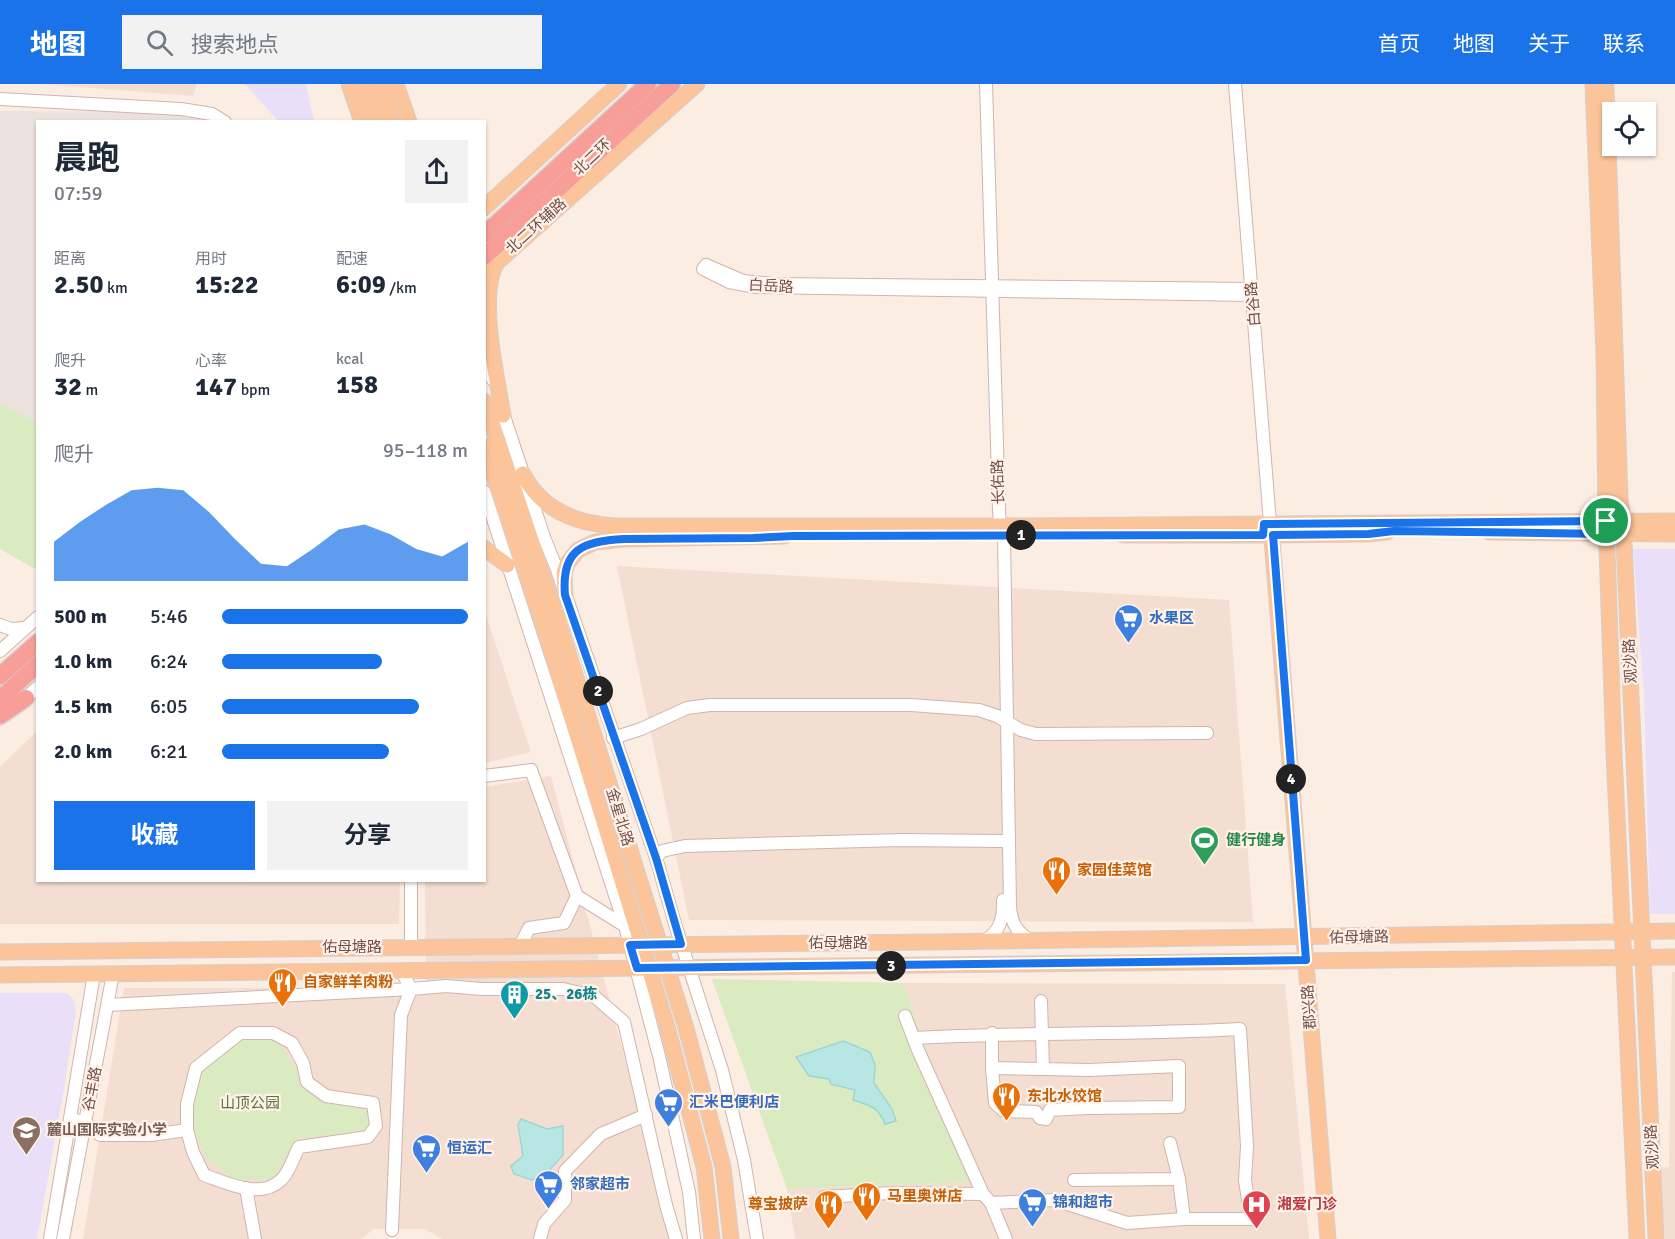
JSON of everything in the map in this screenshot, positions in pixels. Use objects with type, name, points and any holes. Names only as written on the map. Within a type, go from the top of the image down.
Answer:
[{"type":"highway","name":"北二环","points":[[508,224],[648,84]]},
{"type":"highway","name":"北二环","points":[[508,224],[672,84]]},
{"type":"highway","points":[[486,234],[508,224]]},
{"type":"highway","points":[[491,260],[508,224]]},
{"type":"highway","points":[[0,676],[36,644]]},
{"type":"highway","points":[[0,699],[36,666]]},
{"type":"highway","points":[[0,716],[32,692]]},
{"type":"main road","points":[[349,84],[361,120]]},
{"type":"main road","points":[[365,84],[377,120]]},
{"type":"main road","points":[[380,84],[392,120]]},
{"type":"main road","points":[[396,84],[408,120]]},
{"type":"main road","points":[[486,206],[620,84]]},
{"type":"main road","name":"北二环辅路","points":[[491,260],[697,84]]},
{"type":"main road","name":"观沙路","points":[[1593,84],[1604,351],[1607,528],[1635,1235]]},
{"type":"main road","name":"观沙路","points":[[1606,84],[1620,498],[1656,1239]]},
{"type":"main road","points":[[486,197],[500,193]]},
{"type":"main road","points":[[491,260],[488,299],[503,415]]},
{"type":"main road","name":"金星北路","points":[[486,407],[561,630],[686,1028],[723,1167],[731,1239]]},
{"type":"main road","name":"金星北路","points":[[486,452],[545,630],[643,968],[668,1030],[704,1167],[712,1239]]},
{"type":"main road","points":[[523,474],[533,492],[549,506],[573,519],[595,525],[999,531]]},
{"type":"main road","points":[[565,595],[564,573],[571,558],[586,545],[608,539],[999,531],[1607,528],[1675,521]]},
{"type":"main road","points":[[1623,527],[1675,534]]},
{"type":"main road","name":"郡兴路","points":[[1268,529],[1299,938],[1328,1239]]},
{"type":"main road","points":[[486,549],[507,565]]},
{"type":"main road","name":"佑母塘路","points":[[0,952],[1675,932]]},
{"type":"main road","name":"佑母塘路","points":[[0,975],[1675,957]]},
{"type":"main road","name":"郡兴路","points":[[1301,960],[1318,1239]]},
{"type":"street","name":"长佑路","points":[[984,84],[1010,911],[1017,930],[1032,941]]},
{"type":"street","name":"白谷路","points":[[1232,84],[1268,529]]},
{"type":"street","points":[[0,99],[181,109],[212,114],[222,120]]},
{"type":"street","name":"白岳路","points":[[990,288],[756,287],[729,282],[703,269],[706,266],[743,281],[773,284],[1249,292]]},
{"type":"street","points":[[486,364],[656,858],[729,1096],[746,1168],[757,1239]]},
{"type":"street","points":[[486,497],[626,926],[636,945]]},
{"type":"street","points":[[0,651],[36,619]]},
{"type":"street","points":[[0,625],[11,630],[25,628]]},
{"type":"street","points":[[0,723],[32,692]]},
{"type":"street","points":[[613,738],[641,729],[687,708],[710,705],[911,705],[979,710],[1021,730],[1036,734],[1207,733]]},
{"type":"street","name":"长佑路","points":[[982,941],[994,934],[1002,918],[1004,720]]},
{"type":"street","points":[[486,776],[531,770],[577,896],[626,926]]},
{"type":"street","points":[[656,858],[662,850],[685,846],[901,840],[1003,841]]},
{"type":"street","points":[[411,882],[411,947]]},
{"type":"street","points":[[520,946],[529,928],[564,922],[577,896]]},
{"type":"street","points":[[643,968],[686,1181],[694,1239]]},
{"type":"street","points":[[392,1230],[401,1015],[411,989],[401,970]]},
{"type":"street","name":"谷丰路","points":[[50,1239],[93,974]]},
{"type":"street","name":"谷丰路","points":[[63,1239],[113,974]]},
{"type":"street","points":[[108,1005],[446,986],[482,989],[563,989],[594,996],[624,1022],[666,1205],[676,1239]]},
{"type":"street","points":[[1041,1001],[1043,1069]]},
{"type":"street","points":[[905,1016],[1006,1239]]},
{"type":"street","points":[[824,1197],[890,1193],[987,1199],[1054,1200],[1127,1223],[1184,1219],[1251,1219],[1245,1180],[1246,1122],[1240,1029],[1177,1033],[992,1034],[914,1038]]},
{"type":"street","points":[[240,1033],[273,1033],[292,1043],[303,1062],[308,1082],[326,1096],[373,1103],[376,1126],[368,1137],[299,1147],[282,1179],[267,1188],[241,1188],[204,1175],[193,1152],[187,1130],[187,1104],[196,1068],[240,1033]]},
{"type":"street","points":[[992,1034],[992,1068],[995,1104],[1004,1111],[1036,1112],[1040,1118],[1046,1119],[1050,1110],[1179,1107],[1179,1066],[1089,1070],[992,1068]]},
{"type":"street","points":[[540,1239],[544,1224],[565,1200],[565,1171],[601,1134],[646,1115]]},
{"type":"street","points":[[70,1119],[85,1122],[100,1135],[151,1135],[187,1130]]},
{"type":"street","points":[[376,1126],[396,1135]]},
{"type":"street","points":[[1170,1143],[1179,1179],[1184,1219]]},
{"type":"street","points":[[1074,1180],[1179,1179]]},
{"type":"street","points":[[246,1188],[255,1239]]},
{"type":"shaded area","points":[[44,84],[197,84],[193,96]]},
{"type":"shaded area","points":[[245,84],[306,84],[314,120],[277,120]]},
{"type":"shaded area","points":[[0,111],[200,112],[215,120],[36,120],[36,422],[0,404]]},
{"type":"shaded area","points":[[1633,549],[1675,549],[1675,914],[1650,914],[1644,695]]},
{"type":"shaded area","points":[[617,566],[1229,600],[1253,922],[689,920]]},
{"type":"shaded area","points":[[486,615],[531,752],[486,763]]},
{"type":"shaded area","points":[[36,732],[36,882],[400,882],[399,924],[0,924],[0,767]]},
{"type":"shaded area","points":[[551,776],[672,1239],[442,1239],[425,1229],[374,1229],[361,1239],[83,1239],[124,988],[426,988],[425,882],[486,882],[486,787]]},
{"type":"shaded area","points":[[1672,972],[1675,972],[1675,1239],[1665,1239],[1659,1168],[1669,1167]]},
{"type":"shaded area","points":[[904,983],[1285,984],[1309,1239],[795,1239],[787,1189],[971,1182]]},
{"type":"shaded area","name":"麓山国际实验小学","points":[[0,993],[67,993],[74,1000],[76,1011],[37,1239],[0,1239]]},
{"type":"green space","points":[[0,404],[36,422],[36,569],[0,549]]},
{"type":"green space","points":[[712,979],[904,983],[971,1182],[787,1189]]},
{"type":"green space","name":"山顶公园","points":[[273,1033],[314,1096],[358,1103],[370,1111],[370,1130],[296,1139],[274,1178],[236,1182],[205,1157],[194,1129],[193,1097],[200,1069],[242,1037]]},
{"type":"water","points":[[843,1041],[870,1052],[875,1065],[874,1083],[892,1109],[896,1121],[885,1124],[876,1110],[853,1100],[855,1090],[831,1084],[829,1079],[809,1076],[796,1057]]},
{"type":"water","points":[[521,1119],[547,1129],[563,1126],[563,1155],[547,1173],[532,1180],[514,1174],[511,1166],[523,1156],[518,1125]]},
{"type":"place","name":"水果区","points":[[1128,644]]},
{"type":"place","name":"健行健身","points":[[1205,866]]},
{"type":"place","name":"家园佳菜馆","points":[[1056,896]]},
{"type":"place","name":"自家鲜羊肉粉","points":[[282,1008]]},
{"type":"place","name":"25、26栋","points":[[514,1020]]},
{"type":"place","name":"东北水饺馆","points":[[1006,1122]]},
{"type":"place","name":"汇米巴便利店","points":[[668,1128]]},
{"type":"place","name":"麓山国际实验小学","points":[[26,1156]]},
{"type":"place","name":"恒运汇","points":[[426,1174]]},
{"type":"place","name":"邻家超市","points":[[549,1210]]},
{"type":"place","name":"马里奥饼店","points":[[866,1222]]},
{"type":"place","name":"锦和超市","points":[[1032,1228]]},
{"type":"place","name":"尊宝披萨","points":[[829,1230]]},
{"type":"place","name":"湘爱门诊","points":[[1256,1230]]},
{"type":"route","points":[[1606,521],[1607,534],[1394,531],[1368,534],[1273,535],[1306,960],[637,968],[630,945],[681,944],[656,858],[565,595],[564,573],[567,564],[578,550],[586,545],[608,539],[793,536],[1263,535],[1264,524],[1606,521]]}]
